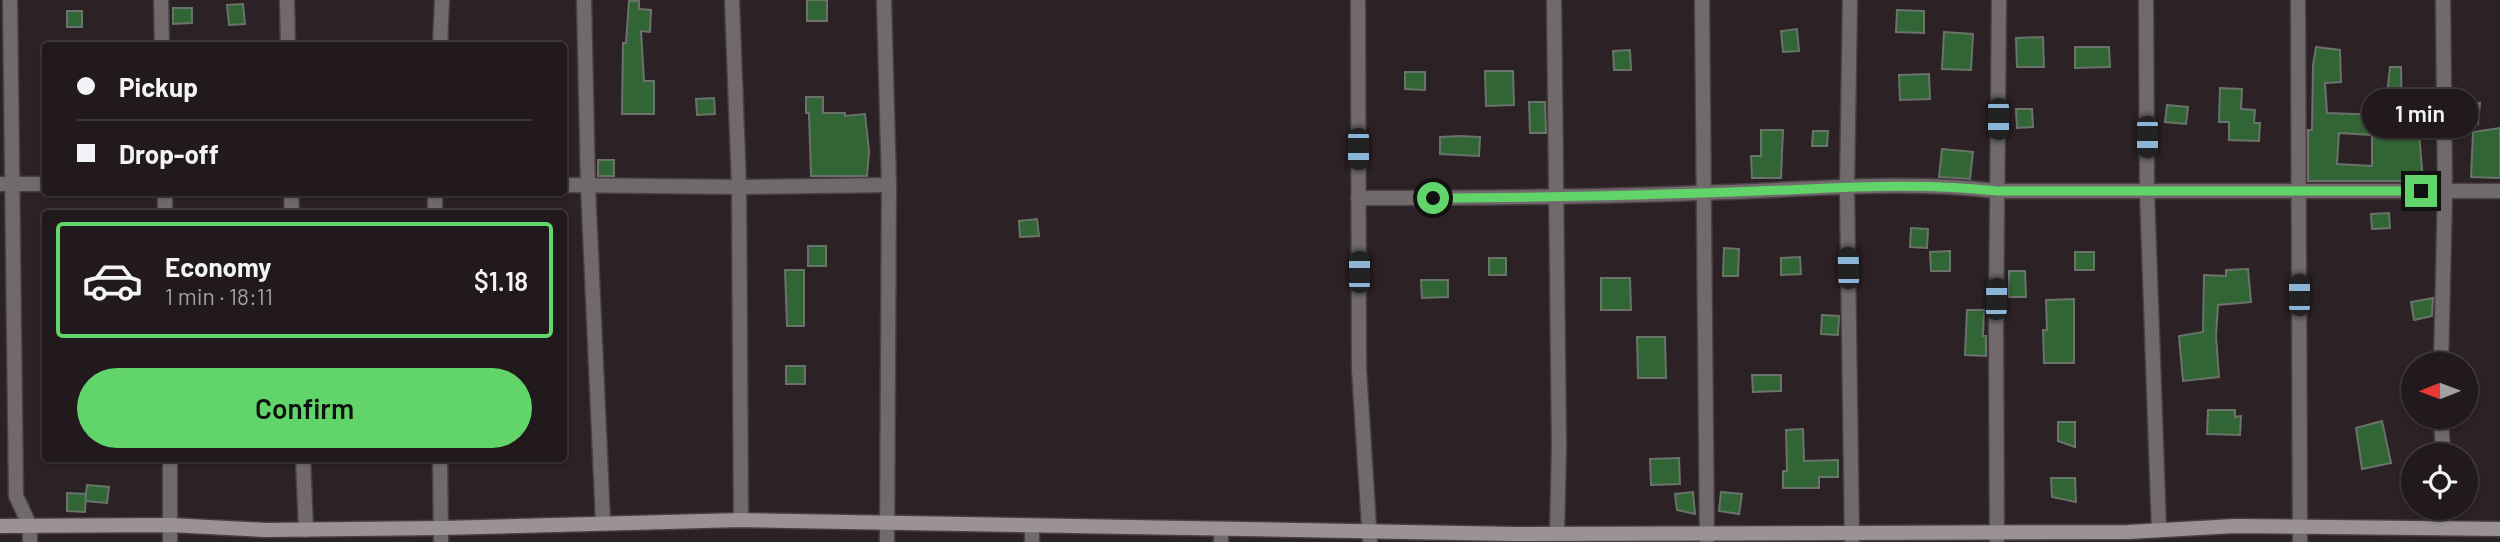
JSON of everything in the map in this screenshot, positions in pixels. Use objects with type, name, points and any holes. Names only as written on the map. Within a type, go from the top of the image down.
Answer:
[{"type":"street","points":[[10,0],[6,184],[16,496],[30,526],[30,542]]},
{"type":"street","points":[[161,0],[162,42]]},
{"type":"street","points":[[287,0],[288,42]]},
{"type":"street","points":[[440,42],[442,0]]},
{"type":"street","points":[[584,0],[588,186],[603,523]]},
{"type":"street","points":[[732,0],[739,187],[741,520]]},
{"type":"street","points":[[884,0],[889,185],[887,542]]},
{"type":"street","points":[[1358,0],[1359,369],[1369,537]]},
{"type":"street","points":[[1554,0],[1558,198],[1557,533]]},
{"type":"street","points":[[1702,0],[1707,538]]},
{"type":"street","points":[[1850,0],[1847,188],[1852,537]]},
{"type":"street","points":[[1997,537],[1999,0]]},
{"type":"street","points":[[2146,0],[2147,192],[2159,530]]},
{"type":"street","points":[[2298,0],[2300,535]]},
{"type":"street","points":[[2441,352],[2445,191],[2443,0]]},
{"type":"street","points":[[6,184],[42,184]]},
{"type":"street","points":[[567,185],[889,185]]},
{"type":"street","points":[[1358,198],[1558,198],[1847,188],[1963,187],[1997,191],[2500,191]]},
{"type":"street","points":[[170,462],[170,542]]},
{"type":"street","points":[[303,462],[306,530]]},
{"type":"street","points":[[440,462],[441,535]]},
{"type":"street","points":[[0,526],[170,525],[441,535],[603,523],[741,520],[1032,526],[1221,536],[1515,538],[1557,533],[1707,538],[2128,537],[2159,530],[2235,526],[2300,535],[2370,526],[2500,529]]},
{"type":"street","points":[[2444,520],[2444,528]]},
{"type":"street","points":[[1032,526],[1032,542]]},
{"type":"building","points":[[807,0],[827,0],[827,21],[807,21]]},
{"type":"building","points":[[629,1],[639,1],[639,9],[651,10],[650,32],[641,31],[644,81],[654,81],[654,114],[622,114],[623,43],[626,43]]},
{"type":"building","points":[[243,4],[245,24],[229,25],[227,5]]},
{"type":"building","points":[[173,8],[192,8],[192,23],[173,24]]},
{"type":"building","points":[[1897,10],[1924,11],[1924,33],[1896,32]]},
{"type":"building","points":[[67,11],[82,11],[82,27],[67,27]]},
{"type":"building","points":[[1797,29],[1799,51],[1783,52],[1781,31]]},
{"type":"building","points":[[1944,32],[1973,34],[1971,70],[1942,69]]},
{"type":"building","points":[[2043,37],[2044,67],[2017,67],[2016,38]]},
{"type":"building","points":[[2075,47],[2109,47],[2110,67],[2075,68]]},
{"type":"building","points":[[2316,47],[2340,50],[2341,82],[2325,83],[2327,113],[2385,115],[2390,67],[2401,67],[2402,122],[2418,121],[2423,181],[2308,181],[2308,130],[2312,130],[2313,65]],"holes":[[[2339,133],[2372,135],[2372,166],[2337,164]]]},
{"type":"building","points":[[1630,50],[1631,70],[1614,70],[1613,51]]},
{"type":"building","points":[[1485,71],[1513,71],[1514,105],[1486,106]]},
{"type":"building","points":[[1405,72],[1425,72],[1425,90],[1405,89]]},
{"type":"building","points":[[1929,74],[1930,99],[1900,100],[1899,75]]},
{"type":"building","points":[[2220,88],[2242,89],[2241,109],[2255,110],[2254,123],[2260,123],[2259,141],[2229,140],[2229,122],[2219,122]]},
{"type":"building","points":[[806,97],[823,97],[823,113],[845,113],[845,116],[865,114],[869,151],[867,176],[811,176]]},
{"type":"building","points":[[714,98],[715,114],[697,115],[696,99]]},
{"type":"building","points":[[1529,102],[1545,102],[1546,133],[1530,133]]},
{"type":"building","points":[[2461,102],[2480,103],[2478,124],[2460,122]]},
{"type":"building","points":[[2167,105],[2188,107],[2186,124],[2165,122]]},
{"type":"building","points":[[2016,109],[2032,109],[2033,127],[2017,128]]},
{"type":"building","points":[[2500,128],[2500,178],[2471,177],[2473,132]]},
{"type":"building","points":[[1761,130],[1783,130],[1781,178],[1752,178],[1751,156],[1761,156]]},
{"type":"building","points":[[1813,131],[1828,131],[1827,146],[1812,146]]},
{"type":"building","points":[[1440,137],[1480,137],[1479,156],[1440,154]]},
{"type":"building","points":[[1942,149],[1973,152],[1970,179],[1939,177]]},
{"type":"building","points":[[598,160],[614,160],[614,176],[598,176]]},
{"type":"building","points":[[2389,213],[2390,228],[2372,229],[2371,214]]},
{"type":"building","points":[[1037,219],[1039,236],[1020,237],[1019,221]]},
{"type":"building","points":[[1911,228],[1928,229],[1927,248],[1910,247]]},
{"type":"building","points":[[808,246],[826,246],[826,266],[808,266]]},
{"type":"building","points":[[1724,248],[1739,249],[1738,276],[1723,276]]},
{"type":"building","points":[[1950,251],[1950,271],[1931,271],[1930,252]]},
{"type":"building","points":[[2075,252],[2094,252],[2094,270],[2075,270]]},
{"type":"building","points":[[1800,257],[1801,274],[1781,275],[1781,258]]},
{"type":"building","points":[[1489,258],[1506,258],[1506,275],[1489,275]]},
{"type":"building","points":[[2248,269],[2251,302],[2218,305],[2216,336],[2219,377],[2183,381],[2179,336],[2203,332],[2204,275],[2226,276],[2226,270]]},
{"type":"building","points":[[785,270],[804,270],[804,326],[787,326]]},
{"type":"building","points":[[2009,271],[2025,271],[2026,297],[2009,297]]},
{"type":"building","points":[[1601,278],[1630,278],[1631,310],[1601,310]]},
{"type":"building","points":[[1421,280],[1448,280],[1448,297],[1422,298]]},
{"type":"building","points":[[2433,298],[2432,316],[2414,320],[2411,302]]},
{"type":"building","points":[[2074,299],[2074,363],[2044,363],[2046,300]]},
{"type":"building","points":[[1967,310],[1984,310],[1983,336],[1986,336],[1986,356],[1965,355]]},
{"type":"building","points":[[1822,315],[1839,316],[1838,335],[1821,334]]},
{"type":"building","points":[[1637,337],[1665,337],[1666,378],[1638,378]]},
{"type":"building","points":[[786,366],[805,366],[805,384],[786,384]]},
{"type":"building","points":[[1752,375],[1781,375],[1781,391],[1753,392]]},
{"type":"building","points":[[2208,410],[2235,410],[2235,417],[2241,416],[2240,435],[2207,434]]},
{"type":"building","points":[[2382,421],[2391,463],[2362,469],[2356,428]]},
{"type":"building","points":[[2058,422],[2075,422],[2075,447],[2058,441]]},
{"type":"building","points":[[1803,429],[1804,461],[1838,460],[1838,477],[1819,477],[1819,488],[1783,488],[1783,471],[1787,471],[1786,430]]},
{"type":"building","points":[[1679,458],[1680,484],[1651,485],[1650,459]]},
{"type":"building","points":[[2051,478],[2075,478],[2076,502],[2052,497]]},
{"type":"building","points":[[87,485],[109,487],[107,503],[85,501]]},
{"type":"building","points":[[1693,492],[1695,514],[1677,510],[1675,494]]},
{"type":"building","points":[[1721,492],[1742,494],[1739,514],[1719,511]]},
{"type":"building","points":[[67,493],[86,494],[85,512],[67,511]]},
{"type":"route","points":[[1433,198],[1558,198],[1847,188],[1963,187],[1997,191],[2421,191]]}]
